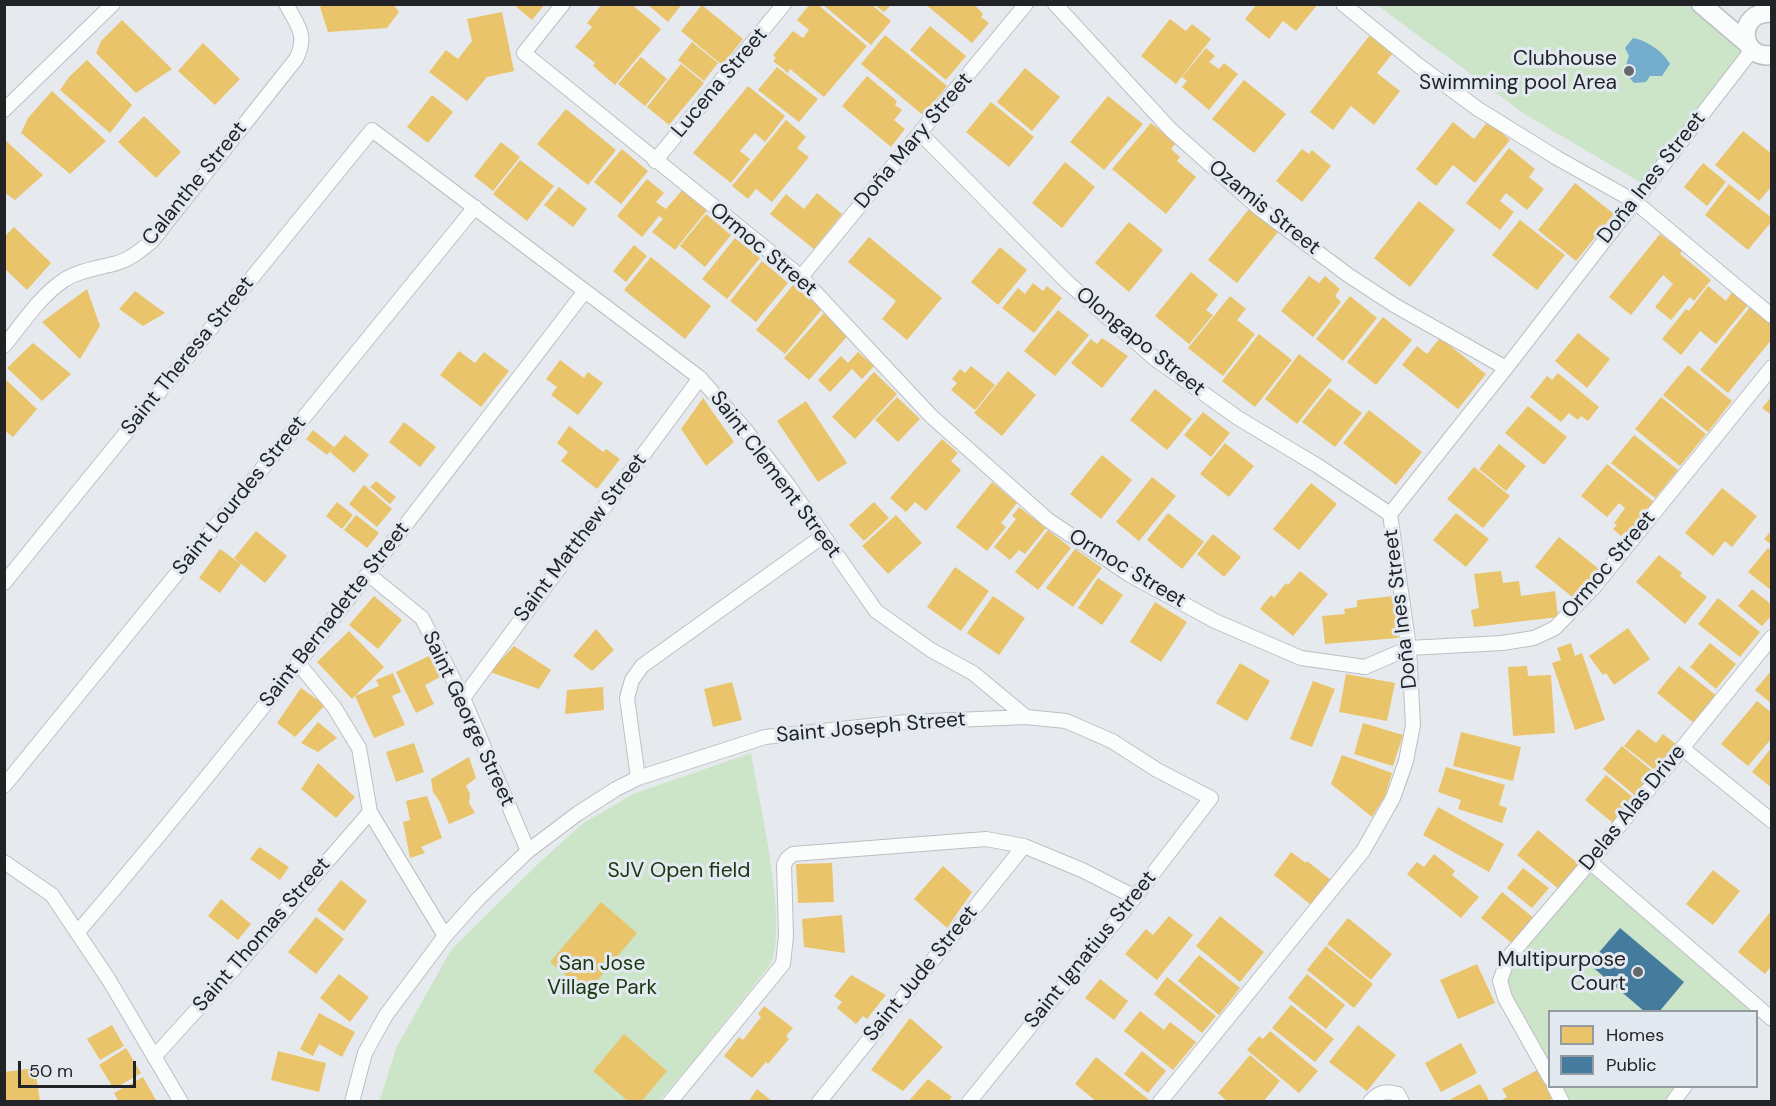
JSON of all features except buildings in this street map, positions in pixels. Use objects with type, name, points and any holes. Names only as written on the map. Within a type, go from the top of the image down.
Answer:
[{"type":"street","points":[[4,110],[113,4]]},
{"type":"street","name":"Calanthe Street","points":[[4,346],[41,300],[64,280],[93,268],[136,255],[152,241],[296,60],[302,47],[301,32],[286,4]]},
{"type":"street","name":"Ormoc Street","points":[[563,4],[524,53],[801,277],[957,441],[1048,520],[1130,575],[1215,621],[1301,658],[1365,667],[1409,648],[1502,643],[1534,638],[1555,628],[1594,587],[1772,367]]},
{"type":"street","name":"Lucena Street","points":[[655,161],[784,4]]},
{"type":"street","name":"Doña Mary Street","points":[[801,277],[1026,4]]},
{"type":"street","name":"Ozamis Street","points":[[1055,4],[1171,130],[1260,209],[1348,275],[1394,305],[1506,368]]},
{"type":"street","points":[[1343,4],[1418,65],[1478,109],[1557,158],[1634,201],[1772,316]]},
{"type":"street","points":[[1701,4],[1762,53]]},
{"type":"street","points":[[1762,53],[1745,37],[1748,24],[1763,10]]},
{"type":"street","name":"Doña Ines Street","points":[[1160,1101],[1363,851],[1394,798],[1406,761],[1413,725],[1409,648],[1390,514],[1634,201],[1762,53]]},
{"type":"street","name":"Saint Clement Street","points":[[372,130],[700,378],[744,428],[788,485],[876,611],[931,650],[973,673],[1026,717]]},
{"type":"street","name":"Saint Theresa Street","points":[[4,582],[372,130]]},
{"type":"street","name":"Olongapo Street","points":[[920,133],[1067,282],[1154,358],[1238,418],[1318,466],[1390,514]]},
{"type":"street","name":"Saint Lourdes Street","points":[[4,786],[476,207]]},
{"type":"street","name":"Saint Bernadette Street","points":[[77,933],[160,836],[298,663],[585,291]]},
{"type":"street","name":"Saint Matthew Street","points":[[463,698],[700,378]]},
{"type":"street","points":[[638,778],[627,698],[632,680],[642,666],[823,536]]},
{"type":"street","name":"Saint George Street","points":[[368,574],[422,618],[463,698],[528,851]]},
{"type":"street","name":"Delas Alas Drive","points":[[1548,1074],[1505,998],[1500,981],[1508,958],[1590,862],[1772,638]]},
{"type":"street","points":[[298,663],[334,707],[359,748],[370,812],[445,936]]},
{"type":"street","name":"Saint Joseph Street","points":[[352,1101],[365,1053],[386,1015],[445,936],[479,898],[528,851],[577,814],[638,778],[765,737],[907,722],[1026,717],[1066,721],[1112,741],[1157,770],[1211,798]]},
{"type":"street","points":[[1682,748],[1772,821]]},
{"type":"street","name":"Saint Ignatius Street","points":[[969,1101],[1135,897],[1211,798]]},
{"type":"street","name":"Saint Thomas Street","points":[[154,1057],[242,961],[370,812]]},
{"type":"street","points":[[670,1101],[783,964],[786,936],[784,865],[793,854],[986,839],[1024,846],[1082,870],[1135,897]]},
{"type":"street","name":"Saint Jude Street","points":[[819,1101],[1024,846]]},
{"type":"street","points":[[4,862],[52,895],[109,980],[181,1101]]},
{"type":"street","points":[[1590,862],[1750,1007]]},
{"type":"street","points":[[1758,1011],[1772,1019]]},
{"type":"street","points":[[1673,1101],[1683,1088]]},
{"type":"street","points":[[1370,1101],[1376,1094],[1386,1091],[1400,1098]]},
{"type":"green space","points":[[1377,5],[1708,5],[1752,57],[1648,187],[1526,115]]},
{"type":"green space","name":"San Jose Village Park","points":[[751,753],[775,894],[775,947],[770,965],[659,1101],[379,1102],[397,1046],[451,950],[539,863],[582,824],[633,794]]},
{"type":"green space","points":[[1587,866],[1751,1005],[1747,1010],[1548,1010],[1548,1073],[1503,980],[1506,962]]},
{"type":"green space","points":[[1557,1088],[1684,1088],[1673,1102],[1564,1101]]},
{"type":"water","points":[[1633,38],[1654,47],[1664,55],[1670,64],[1662,76],[1650,76],[1646,82],[1634,83],[1631,80],[1627,71],[1629,56],[1625,48]]},
{"type":"place","name":"Clubhouse Swimming pool Area","points":[[1629,71]]},
{"type":"place","name":"Multipurpose Court","points":[[1638,972]]},
{"type":"park label","name":"SJV Open field","points":[[679,871]]}]
